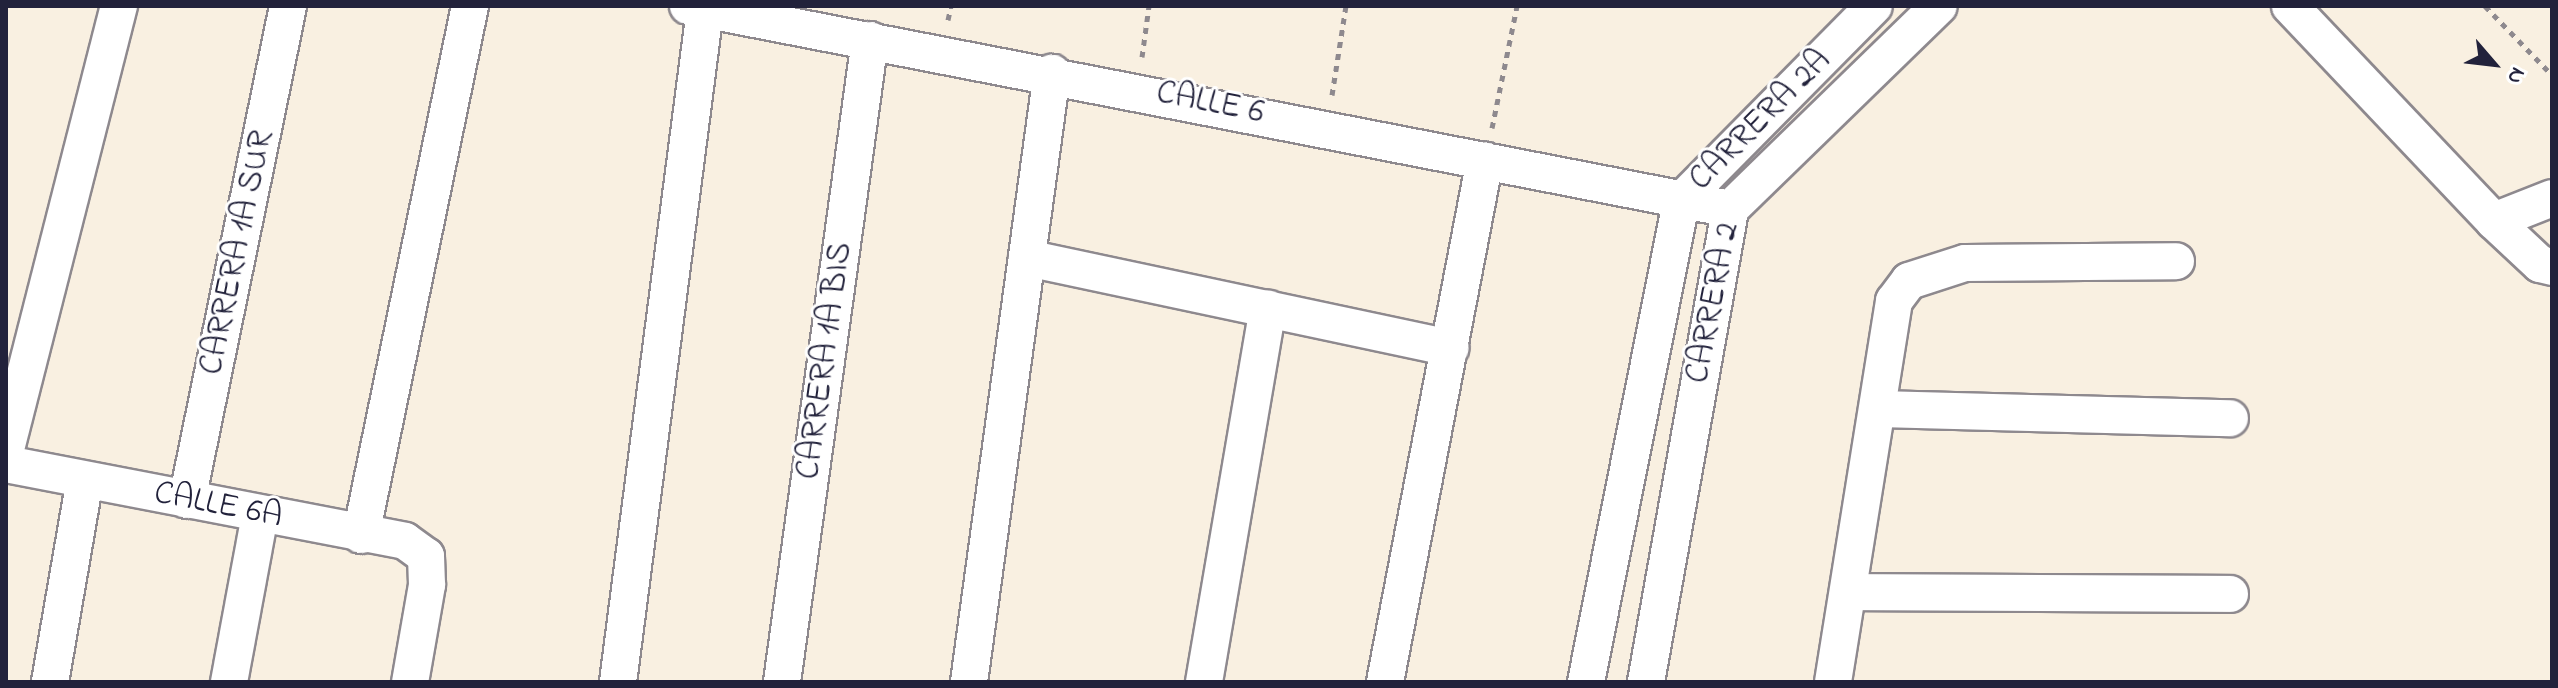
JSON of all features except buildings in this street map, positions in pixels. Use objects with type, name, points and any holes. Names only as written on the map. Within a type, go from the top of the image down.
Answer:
[{"type":"street","points":[[6,449],[119,6]]},
{"type":"street","name":"CARRERA 1A SUR","points":[[187,500],[288,6]]},
{"type":"street","points":[[361,535],[470,6]]},
{"type":"street","name":"CARRERA 2A","points":[[1681,201],[1874,6]]},
{"type":"street","name":"CARRERA 2","points":[[1646,682],[1730,209],[1939,6]]},
{"type":"street","points":[[2290,6],[2494,221],[2540,264],[2552,267]]},
{"type":"street","points":[[618,682],[697,8]]},
{"type":"street","name":"CALLE 6","points":[[697,8],[1052,73],[1730,209]]},
{"type":"street","name":"CARRERA 1A BIS","points":[[782,682],[870,40]]},
{"type":"street","points":[[969,682],[1052,73]]},
{"type":"street","points":[[1385,682],[1485,160]]},
{"type":"street","points":[[2494,221],[2552,198]]},
{"type":"street","name":"CARRERA 2","points":[[1586,682],[1681,201]]},
{"type":"street","points":[[1027,258],[1451,348]]},
{"type":"street","points":[[1833,682],[1894,301],[1909,281],[1928,271],[2023,259],[2176,261]]},
{"type":"street","points":[[1204,682],[1268,308]]},
{"type":"street","points":[[1878,409],[2230,418]]},
{"type":"street","name":"CALLE 6A","points":[[6,464],[361,535],[405,541],[426,556],[427,585],[410,682]]},
{"type":"street","points":[[50,682],[85,480]]},
{"type":"street","points":[[229,682],[260,514]]},
{"type":"street","points":[[1849,592],[2230,594]]},
{"type":"path","points":[[1137,90],[1149,6]]},
{"type":"path","points":[[1327,128],[1346,6]]},
{"type":"path","points":[[1485,160],[1517,6]]},
{"type":"path","points":[[2485,6],[2552,75]]}]
